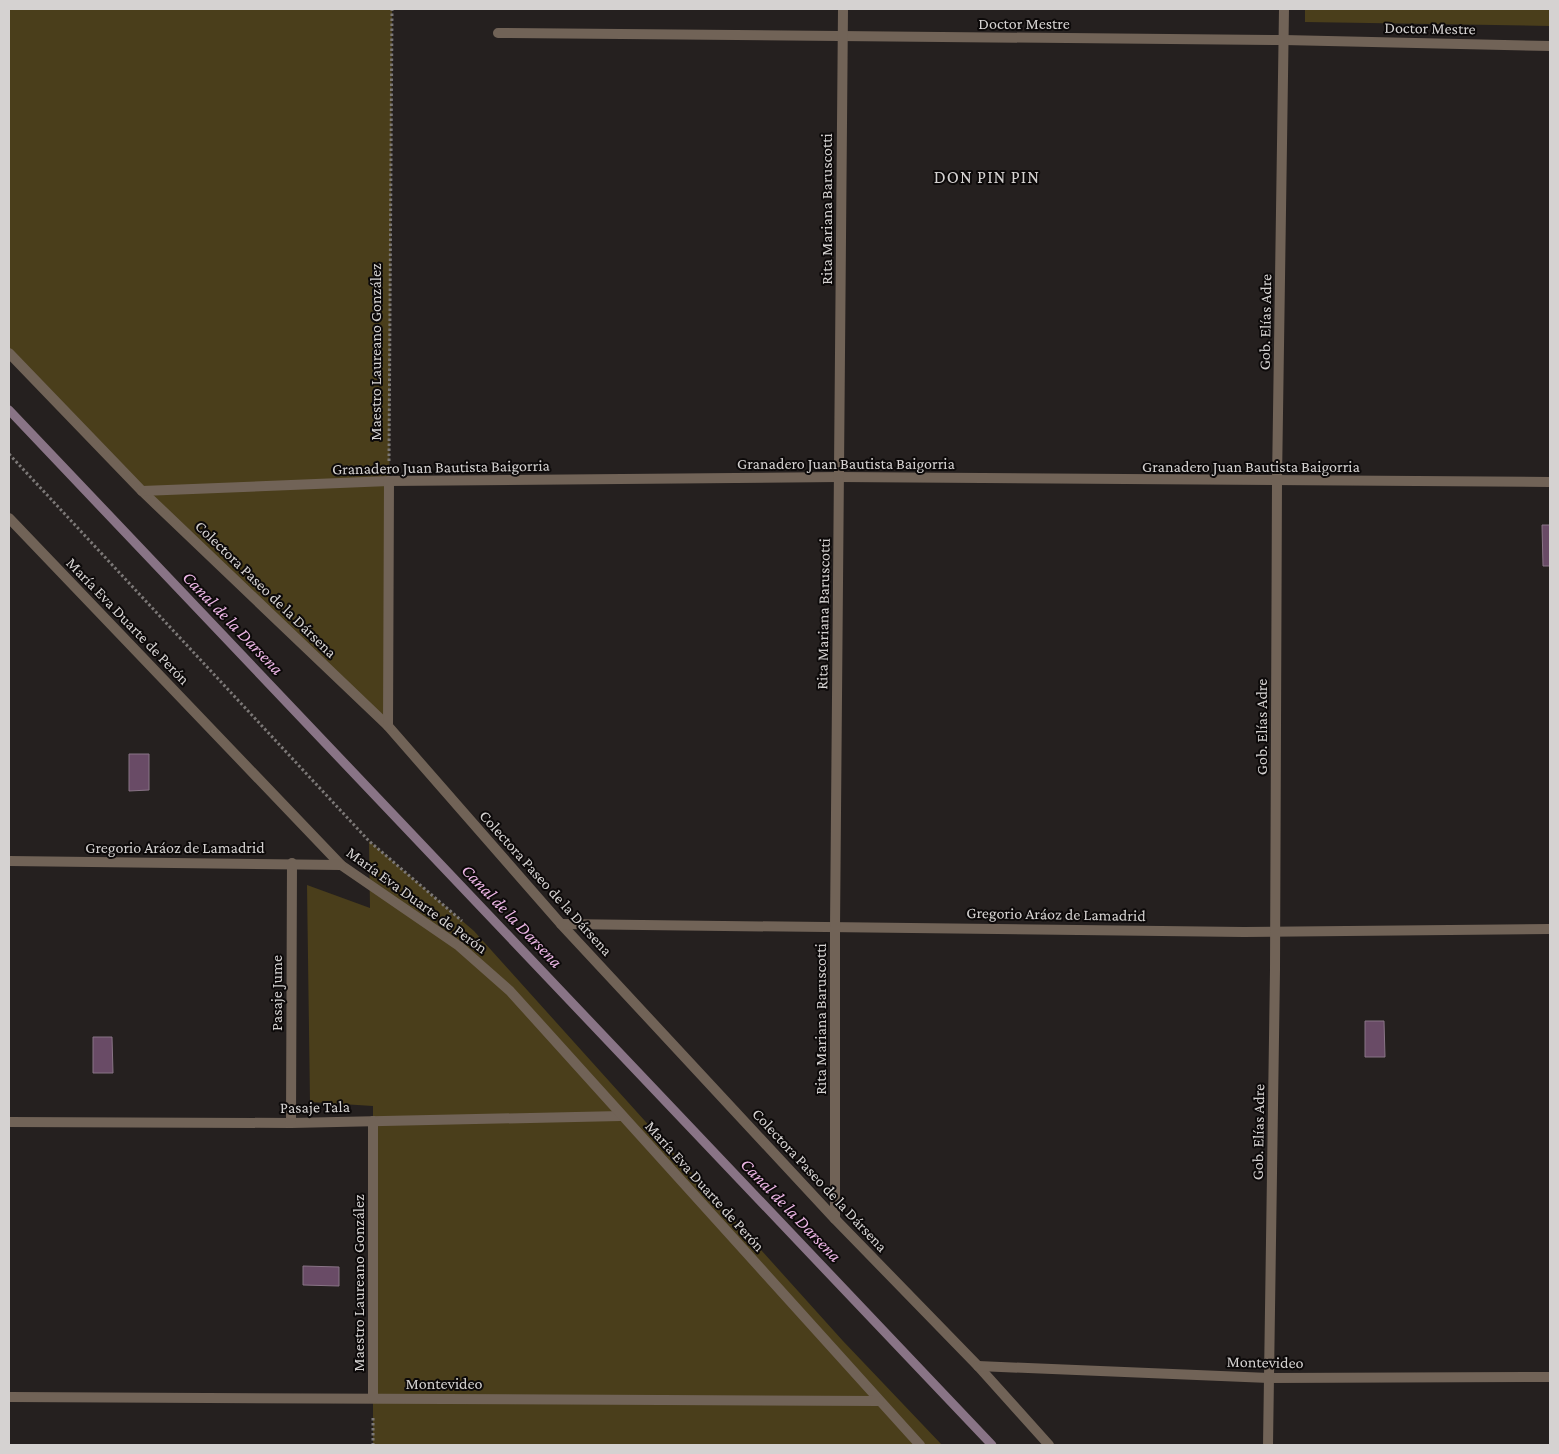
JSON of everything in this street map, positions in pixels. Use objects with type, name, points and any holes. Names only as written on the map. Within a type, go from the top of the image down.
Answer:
[{"type":"street","name":"Rita Mariana Baruscotti","points":[[835,1220],[835,927],[843,9]]},
{"type":"street","name":"Gob. Elías Adre","points":[[1268,1445],[1276,932],[1277,481],[1284,9]]},
{"type":"street","name":"Doctor Mestre","points":[[498,33],[1284,40],[1550,46]]},
{"type":"street","name":"Colectora Paseo de la Dársena","points":[[9,353],[142,491],[388,726],[561,924],[835,1220],[978,1366],[1049,1445]]},
{"type":"street","name":"Granadero Juan Bautista Baigorria","points":[[142,491],[389,481],[839,477],[1550,482]]},
{"type":"street","points":[[388,726],[389,481]]},
{"type":"street","name":"María Eva Duarte de Perón","points":[[9,518],[341,865],[459,946],[510,991],[920,1445]]},
{"type":"street","name":"Gregorio Aráoz de Lamadrid","points":[[9,861],[341,865]]},
{"type":"street","name":"Pasaje Jume","points":[[291,1123],[292,863]]},
{"type":"street","name":"Gregorio Aráoz de Lamadrid","points":[[561,924],[1276,932],[1550,928]]},
{"type":"street","name":"Pasaje Tala","points":[[9,1122],[291,1123],[621,1116]]},
{"type":"street","name":"Maestro Laureano González","points":[[373,1121],[373,1398]]},
{"type":"street","name":"Montevideo","points":[[978,1366],[1269,1378],[1550,1377]]},
{"type":"street","name":"Montevideo","points":[[9,1397],[879,1401]]},
{"type":"path","name":"Maestro Laureano González","points":[[389,481],[392,9]]},
{"type":"path","points":[[9,454],[370,841]]},
{"type":"path","points":[[373,1398],[373,1445]]},
{"type":"shaded area","points":[[9,9],[392,9],[388,726],[273,618],[9,353]]},
{"type":"shaded area","points":[[1305,9],[1550,9],[1550,26],[1305,22]]},
{"type":"shaded area","points":[[1542,525],[1550,525],[1550,566],[1543,566]]},
{"type":"shaded area","points":[[129,754],[149,754],[149,790],[129,791]]},
{"type":"shaded area","points":[[369,841],[474,931],[843,1341],[942,1445],[373,1445],[373,1106],[310,1102],[307,885],[370,908]]},
{"type":"shaded area","points":[[1365,1021],[1384,1021],[1385,1057],[1365,1057]]},
{"type":"shaded area","points":[[93,1037],[112,1037],[113,1073],[93,1073]]},
{"type":"shaded area","points":[[303,1266],[339,1267],[339,1286],[303,1285]]},
{"type":"waterway","name":"Canal de la Darsena","points":[[9,410],[992,1445]]},
{"type":"district","name":"DON PIN PIN","points":[[987,177]]}]
